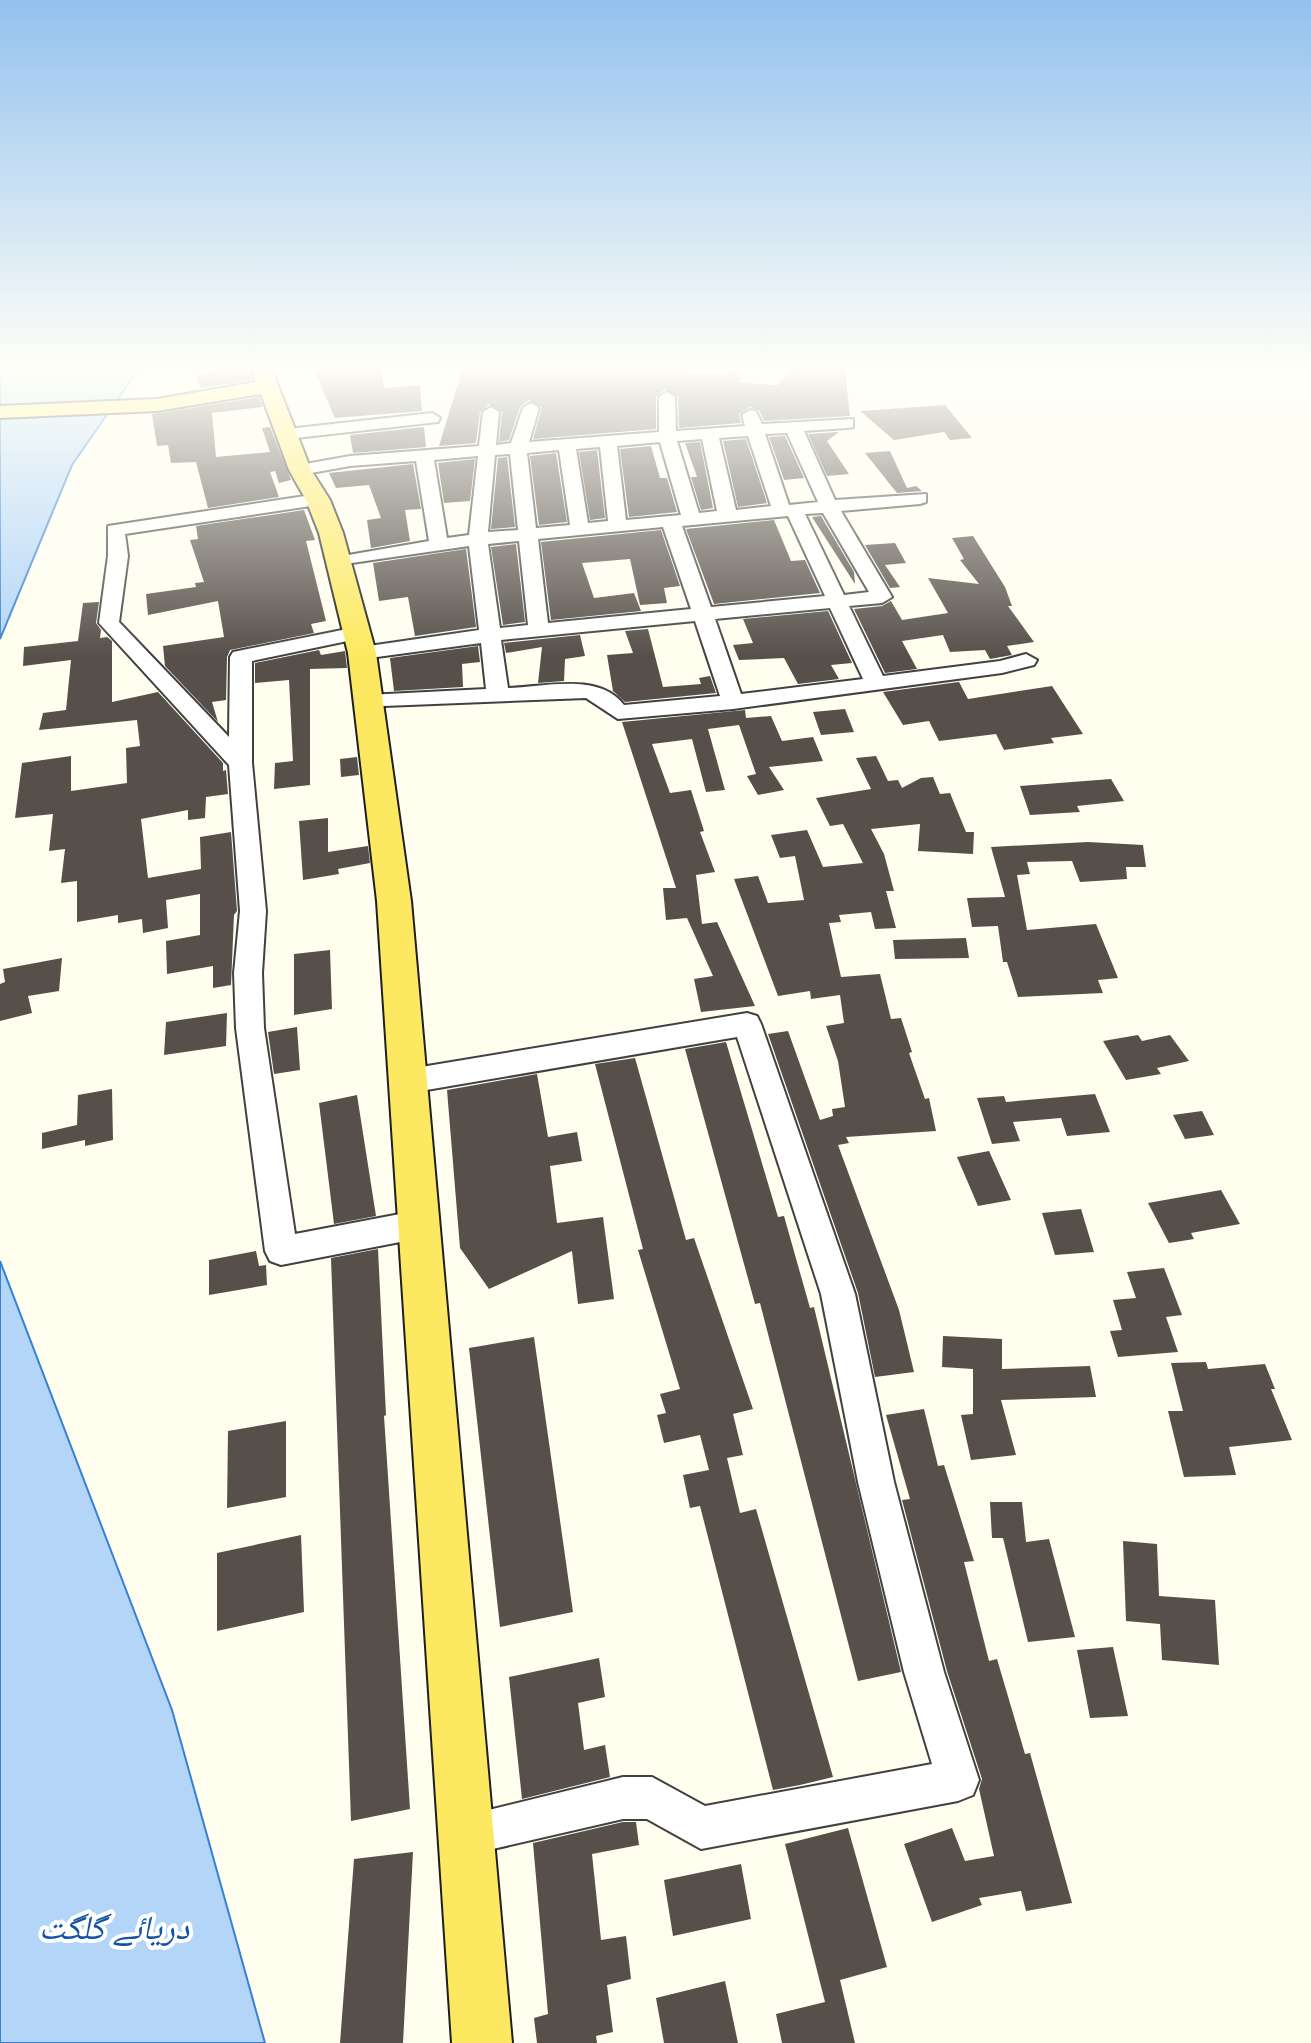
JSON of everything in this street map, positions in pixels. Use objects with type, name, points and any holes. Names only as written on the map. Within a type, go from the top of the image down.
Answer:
[{"type":"main road","points":[[302,468],[338,562],[359,643],[394,901],[482,2043]]},
{"type":"street","points":[[240,763],[109,623],[118,556],[115,530],[309,465]]},
{"type":"street","points":[[302,468],[320,465]]},
{"type":"street","points":[[426,465],[439,547]]},
{"type":"street","points":[[483,465],[478,539],[498,696]]},
{"type":"street","points":[[520,465],[539,632]]},
{"type":"street","points":[[570,465],[580,530]]},
{"type":"street","points":[[611,465],[618,527]]},
{"type":"street","points":[[672,465],[703,614],[733,702]]},
{"type":"street","points":[[717,465],[728,517]]},
{"type":"street","points":[[769,465],[788,511],[875,682]]},
{"type":"street","points":[[421,1224],[281,1251],[250,1028],[248,973],[253,911],[249,836],[240,763],[241,657],[359,643],[539,632],[835,599],[882,597],[829,507],[810,465]]},
{"type":"street","points":[[338,562],[478,539],[920,498]]},
{"type":"street","points":[[367,702],[589,691],[608,699],[618,712],[733,702],[1002,667],[1026,660]]},
{"type":"street","points":[[409,1081],[747,1024],[838,1294],[876,1482],[924,1672],[958,1780],[701,1828],[652,1798],[623,1798],[467,1834]]},
{"type":"water","points":[[0,465],[72,465],[0,639]]},
{"type":"water","name":"دریائے گلگت","points":[[0,1261],[172,1710],[265,2043],[0,2043]]},
{"type":"building","points":[[197,465],[285,465],[291,480],[279,483],[275,471],[270,472],[279,497],[208,508]]},
{"type":"building","points":[[413,465],[421,509],[405,510],[410,541],[371,548],[367,520],[381,518],[369,485],[336,488],[329,473]]},
{"type":"building","points":[[438,465],[474,465],[470,501],[444,503]]},
{"type":"building","points":[[497,465],[508,465],[515,527],[491,529]]},
{"type":"building","points":[[531,465],[558,465],[567,522],[539,525]]},
{"type":"building","points":[[581,465],[599,465],[605,518],[590,520]]},
{"type":"building","points":[[622,465],[656,465],[660,478],[667,478],[677,512],[629,517]]},
{"type":"building","points":[[693,465],[705,465],[713,508],[701,510],[691,477],[697,477]]},
{"type":"building","points":[[729,465],[755,465],[767,503],[738,507]]},
{"type":"building","points":[[779,465],[798,465],[804,478],[784,480]]},
{"type":"building","points":[[822,465],[843,465],[849,474],[827,476]]},
{"type":"building","points":[[875,465],[897,465],[907,488],[916,486],[922,491],[897,493]]},
{"type":"building","points":[[304,510],[315,540],[306,541],[326,621],[311,624],[314,633],[230,650],[227,657],[226,700],[212,702],[218,722],[165,666],[163,646],[224,637],[218,601],[148,615],[146,594],[196,587],[195,583],[204,582],[190,540],[198,539],[196,526]]},
{"type":"building","points":[[821,516],[854,572],[855,584],[812,517]]},
{"type":"building","points":[[774,520],[791,561],[805,560],[820,593],[714,604],[686,529]]},
{"type":"building","points":[[661,530],[680,586],[664,588],[667,603],[640,605],[630,559],[582,563],[594,598],[634,593],[641,611],[551,620],[541,542]]},
{"type":"building","points":[[973,536],[1005,587],[1012,606],[1008,606],[1034,642],[1007,646],[1012,655],[990,659],[985,650],[950,652],[943,635],[902,641],[917,669],[885,673],[854,609],[882,606],[891,601],[902,620],[948,613],[928,578],[979,584],[960,560],[964,559],[952,538]]},
{"type":"building","points":[[895,543],[906,563],[885,565],[900,587],[890,588],[865,545]]},
{"type":"building","points":[[516,544],[525,622],[503,625],[491,547]]},
{"type":"building","points":[[466,549],[476,627],[415,636],[408,597],[379,601],[373,563]]},
{"type":"building","points":[[99,602],[96,623],[101,630],[100,638],[107,637],[112,641],[112,702],[158,692],[223,763],[223,771],[226,770],[228,794],[206,797],[205,818],[188,820],[188,810],[141,819],[148,878],[201,869],[200,837],[231,832],[237,911],[234,915],[231,985],[213,988],[213,966],[167,974],[166,941],[200,935],[200,894],[166,900],[168,928],[143,933],[142,919],[118,923],[118,915],[77,922],[77,881],[61,883],[65,849],[49,851],[53,814],[15,818],[22,763],[71,756],[71,791],[127,783],[126,748],[140,746],[137,720],[39,730],[43,713],[66,710],[71,660],[23,666],[24,647],[78,641],[83,603]]},
{"type":"building","points":[[828,611],[852,663],[831,665],[839,679],[798,684],[784,658],[739,660],[733,645],[753,643],[743,619]]},
{"type":"building","points":[[648,629],[663,687],[701,684],[699,678],[710,676],[716,693],[625,702],[613,691],[607,655],[633,653],[625,631]]},
{"type":"building","points":[[580,635],[585,656],[565,659],[564,681],[538,683],[542,647],[506,653],[504,643]]},
{"type":"building","points":[[478,646],[480,662],[462,664],[463,687],[394,691],[390,658]]},
{"type":"building","points":[[319,650],[321,655],[345,651],[347,668],[310,669],[310,785],[274,789],[275,763],[293,761],[289,680],[255,683],[255,663]]},
{"type":"building","points":[[959,682],[968,699],[1052,686],[1083,734],[1051,738],[1054,743],[1004,750],[996,734],[939,741],[929,721],[903,725],[883,692]]},
{"type":"building","points":[[845,709],[854,732],[821,735],[813,712]]},
{"type":"building","points":[[745,710],[746,718],[771,716],[782,741],[813,737],[823,761],[769,767],[784,790],[758,795],[747,776],[756,774],[739,725],[708,729],[725,790],[706,792],[692,739],[652,744],[670,793],[691,790],[704,831],[700,832],[715,872],[696,875],[702,924],[717,922],[755,1006],[701,1012],[694,979],[713,976],[687,918],[666,920],[663,888],[676,888],[622,722]]},
{"type":"building","points":[[876,756],[888,781],[898,780],[902,788],[921,778],[933,777],[940,794],[950,793],[966,832],[974,832],[973,854],[918,851],[920,824],[871,829],[884,854],[894,891],[886,891],[896,928],[875,929],[871,912],[839,915],[841,922],[829,923],[841,977],[880,974],[891,1019],[901,1018],[925,1099],[929,1098],[936,1131],[846,1137],[849,1143],[838,1145],[899,1310],[914,1372],[875,1377],[858,1293],[768,1034],[788,1031],[820,1120],[833,1116],[832,1109],[845,1107],[838,1061],[826,1026],[844,1023],[840,995],[811,999],[810,991],[778,996],[734,879],[758,876],[768,903],[804,900],[795,856],[780,858],[771,835],[807,830],[823,867],[863,863],[843,824],[830,826],[816,798],[871,789],[856,758]]},
{"type":"building","points":[[357,757],[359,775],[341,777],[340,759]]},
{"type":"building","points":[[1111,779],[1124,801],[1077,806],[1080,812],[1030,815],[1020,786]]},
{"type":"building","points":[[328,818],[328,852],[368,846],[370,863],[338,869],[339,874],[303,880],[299,821]]},
{"type":"building","points":[[1088,842],[1143,845],[1146,867],[1126,867],[1127,879],[1080,882],[1072,861],[1027,862],[1030,874],[1017,875],[1027,930],[1096,924],[1118,978],[1098,980],[1103,993],[1018,997],[1007,962],[1003,962],[998,926],[972,927],[967,898],[1005,897],[991,847]]},
{"type":"building","points":[[966,938],[969,958],[895,959],[893,940]]},
{"type":"building","points":[[330,950],[332,1009],[294,1015],[294,954]]},
{"type":"building","points":[[62,958],[59,991],[28,996],[32,1013],[0,1021],[0,984],[5,982],[3,969]]},
{"type":"building","points":[[227,1013],[226,1046],[164,1055],[166,1022]]},
{"type":"building","points":[[297,1027],[300,1070],[274,1074],[268,1032]]},
{"type":"building","points":[[1138,1035],[1142,1041],[1170,1035],[1189,1061],[1157,1068],[1161,1074],[1126,1080],[1103,1041]]},
{"type":"building","points":[[726,1042],[778,1217],[784,1216],[810,1308],[814,1307],[901,1672],[858,1681],[760,1303],[755,1304],[685,1049]]},
{"type":"building","points":[[635,1058],[686,1240],[694,1238],[753,1409],[733,1414],[743,1455],[727,1458],[740,1513],[756,1509],[833,1777],[773,1790],[700,1506],[690,1508],[683,1475],[709,1470],[700,1435],[664,1443],[657,1415],[666,1413],[660,1394],[680,1389],[638,1250],[643,1249],[595,1064]]},
{"type":"building","points":[[537,1074],[548,1137],[577,1132],[582,1161],[550,1166],[557,1223],[603,1217],[614,1299],[578,1304],[572,1251],[489,1289],[460,1248],[447,1090]]},
{"type":"building","points":[[112,1089],[113,1140],[85,1146],[85,1140],[42,1149],[42,1133],[77,1125],[78,1095]]},
{"type":"building","points":[[1095,1094],[1110,1132],[1067,1136],[1061,1118],[1013,1122],[1020,1141],[992,1144],[977,1098],[1004,1096],[1006,1102]]},
{"type":"building","points":[[357,1095],[376,1216],[334,1224],[319,1103]]},
{"type":"building","points":[[1202,1111],[1214,1135],[1185,1139],[1173,1115]]},
{"type":"building","points":[[989,1151],[1011,1200],[978,1206],[957,1157]]},
{"type":"building","points":[[1221,1190],[1240,1224],[1191,1233],[1194,1239],[1169,1243],[1148,1203]]},
{"type":"building","points":[[1081,1209],[1094,1252],[1055,1255],[1042,1213]]},
{"type":"building","points":[[378,1249],[384,1416],[410,1809],[351,1821],[331,1258]]},
{"type":"building","points":[[256,1251],[259,1266],[266,1265],[267,1285],[209,1295],[209,1260]]},
{"type":"building","points":[[1164,1268],[1182,1315],[1166,1317],[1178,1352],[1118,1357],[1110,1331],[1122,1330],[1113,1300],[1136,1298],[1127,1272]]},
{"type":"building","points":[[943,1336],[1002,1339],[1002,1369],[1090,1366],[1096,1397],[1001,1400],[1016,1455],[971,1460],[961,1415],[973,1414],[973,1369],[942,1367]]},
{"type":"building","points":[[534,1337],[573,1612],[500,1627],[469,1348]]},
{"type":"building","points":[[1206,1362],[1208,1369],[1265,1364],[1275,1389],[1271,1389],[1292,1440],[1229,1447],[1236,1475],[1184,1477],[1168,1411],[1183,1411],[1171,1363]]},
{"type":"building","points":[[924,1409],[938,1466],[944,1465],[974,1561],[964,1562],[989,1661],[997,1659],[1025,1754],[1030,1753],[1072,1903],[1026,1911],[1021,1891],[979,1898],[982,1905],[932,1922],[904,1844],[952,1828],[965,1861],[994,1856],[979,1789],[982,1779],[947,1671],[902,1500],[910,1499],[886,1415]]},
{"type":"building","points":[[286,1421],[286,1497],[227,1508],[228,1431]]},
{"type":"building","points":[[990,1502],[1022,1502],[1026,1542],[1049,1539],[1075,1637],[1028,1642],[1003,1538],[992,1538]]},
{"type":"building","points":[[301,1535],[304,1612],[217,1631],[217,1553]]},
{"type":"building","points":[[1123,1541],[1157,1544],[1159,1596],[1215,1600],[1219,1665],[1162,1660],[1160,1624],[1126,1621]]},
{"type":"building","points":[[1113,1647],[1128,1716],[1090,1718],[1077,1650]]},
{"type":"building","points":[[599,1658],[605,1697],[578,1703],[584,1750],[605,1745],[610,1777],[522,1799],[509,1677]]},
{"type":"building","points":[[623,1822],[636,1822],[639,1845],[592,1854],[601,1940],[626,1936],[631,1979],[607,1985],[613,2032],[596,2036],[597,2043],[537,2043],[534,2018],[548,2014],[533,1843]]},
{"type":"building","points":[[848,1828],[887,1967],[840,1980],[855,2043],[782,2043],[776,2014],[825,2002],[785,1844]]},
{"type":"building","points":[[413,1852],[403,2043],[340,2043],[354,1859]]},
{"type":"building","points":[[741,1864],[751,1919],[673,1936],[664,1880]]},
{"type":"building","points":[[725,1981],[738,2043],[664,2043],[656,1998]]}]
